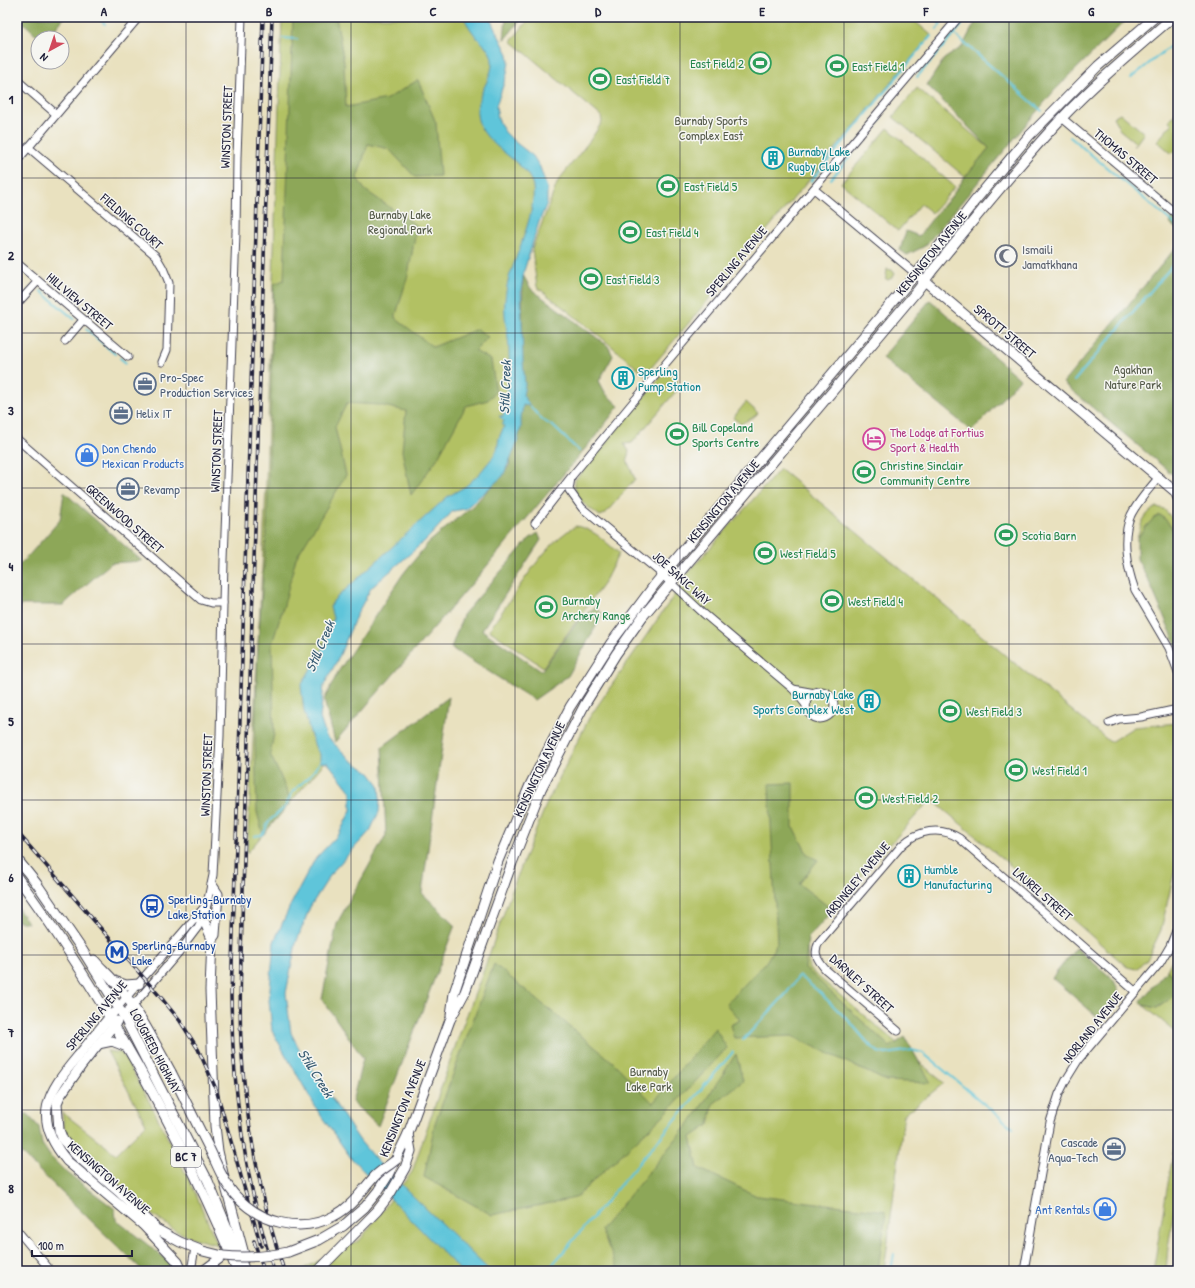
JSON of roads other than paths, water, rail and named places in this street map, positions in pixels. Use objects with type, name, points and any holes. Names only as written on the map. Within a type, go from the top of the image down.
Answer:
[{"type":"main road","name":"KENSINGTON AVENUE","points":[[450,1020],[454,993],[498,861],[530,785],[570,707],[611,643],[663,575],[916,274],[1029,136],[1098,66],[1155,17]]},
{"type":"main road","name":"KENSINGTON AVENUE","points":[[46,1111],[47,1124],[56,1148],[67,1161],[142,1224],[158,1230],[180,1242],[219,1257],[252,1258],[274,1255],[301,1248],[320,1240],[343,1226],[365,1207],[378,1191],[397,1160],[408,1134],[450,1020],[465,992],[512,863],[541,789],[578,718],[616,654],[643,616],[917,291],[1037,145],[1110,71],[1173,17]]},
{"type":"main road","points":[[1055,110],[1062,118]]},
{"type":"main road","name":"SPROTT STREET","points":[[916,274],[1159,477],[1177,495]]},
{"type":"main road","name":"LOUGHEED HIGHWAY","points":[[17,859],[81,948],[121,1011],[208,1181],[247,1271]]},
{"type":"main road","name":"LOUGHEED HIGHWAY","points":[[17,878],[83,973],[127,1047],[198,1181],[237,1271]]},
{"type":"main road","points":[[212,886],[218,894],[215,935],[212,939]]},
{"type":"main road","points":[[199,919],[208,928],[212,939],[210,990],[215,1126],[218,1150],[247,1271]]},
{"type":"main road","points":[[81,948],[114,981],[132,1006],[153,1038],[171,1072],[224,1180],[235,1195],[253,1210],[273,1221],[292,1226],[325,1220],[345,1210],[376,1175],[397,1160]]},
{"type":"main road","points":[[114,981],[126,985],[139,984]]},
{"type":"main road","name":"SPERLING AVENUE","points":[[46,1111],[48,1102],[56,1085],[121,1011]]},
{"type":"main road","name":"SPERLING AVENUE","points":[[57,1111],[57,1103],[64,1088],[98,1044],[112,1021]]},
{"type":"main road","points":[[98,1044],[112,1041],[127,1047]]},
{"type":"main road","name":"KENSINGTON AVENUE","points":[[57,1111],[59,1130],[63,1140],[76,1155],[119,1192],[158,1230]]},
{"type":"main road","points":[[318,1271],[377,1211],[390,1194],[405,1168],[411,1151],[408,1134]]},
{"type":"main road","points":[[142,1224],[178,1262],[182,1271]]},
{"type":"main road","points":[[203,1271],[219,1257]]},
{"type":"street","points":[[17,161],[139,17]]},
{"type":"street","name":"WINSTON STREET","points":[[212,886],[220,736],[242,17]]},
{"type":"street","name":"SPERLING AVENUE","points":[[536,524],[571,477],[959,17]]},
{"type":"street","points":[[17,80],[56,114]]},
{"type":"street","name":"THOMAS STREET","points":[[1062,118],[1174,212]]},
{"type":"street","name":"FIELDING COURT","points":[[28,147],[156,256],[169,283],[167,350],[162,362]]},
{"type":"street","name":"SPROTT STREET","points":[[814,189],[916,274]]},
{"type":"street","name":"HILLVIEW STREET","points":[[17,263],[128,357]]},
{"type":"street","points":[[17,304],[38,281]]},
{"type":"street","points":[[65,341],[83,320]]},
{"type":"street","name":"GREENWOOD STREET","points":[[17,439],[201,600],[210,603],[223,603]]},
{"type":"street","name":"JOE SAKIC WAY","points":[[571,477],[569,490],[582,508],[663,575],[703,613],[793,689],[806,705],[807,712],[814,718],[823,719],[830,714],[833,706],[830,697],[823,692],[793,689]]},
{"type":"street","points":[[1159,477],[1131,514],[1126,535],[1127,555],[1135,590],[1169,648],[1178,672]]},
{"type":"street","points":[[806,705],[809,697],[815,692]]},
{"type":"street","points":[[1109,723],[1119,719],[1141,718],[1178,710]]},
{"type":"street","name":"ARDINGLEY AVENUE","points":[[816,951],[819,942],[902,845],[916,835],[925,832]]},
{"type":"street","name":"LAUREL STREET","points":[[925,832],[946,832],[959,838],[1136,992]]},
{"type":"street","name":"SPERLING AVENUE","points":[[121,1011],[126,998],[206,911],[212,886]]},
{"type":"street","name":"SPERLING AVENUE","points":[[121,1011],[132,1006],[179,952],[198,927],[199,919]]},
{"type":"street","name":"NORLAND AVENUE","points":[[1024,1271],[1050,1122],[1057,1100],[1066,1080],[1079,1059],[1160,963],[1170,946],[1178,926]]},
{"type":"street","name":"DARNLEY STREET","points":[[816,951],[818,960],[825,969],[898,1031]]},
{"type":"street","points":[[17,1230],[50,1271]]},
{"type":"street","points":[[191,1271],[195,1248]]},
{"type":"water","points":[[464,17],[489,17],[508,54],[509,62],[507,74],[496,106],[498,119],[504,131],[533,156],[540,167],[547,188],[547,203],[539,222],[524,271],[521,290],[525,385],[523,395],[530,406],[523,405],[521,427],[517,443],[503,476],[465,509],[453,511],[427,539],[371,588],[356,616],[339,657],[324,685],[320,718],[326,736],[351,760],[370,773],[379,785],[379,812],[370,831],[333,871],[310,907],[296,943],[286,993],[291,1033],[302,1054],[360,1141],[376,1160],[490,1271],[461,1271],[351,1158],[319,1113],[272,1031],[269,1000],[274,942],[290,906],[315,859],[339,834],[351,810],[351,792],[328,763],[320,762],[320,754],[316,749],[311,736],[304,711],[301,686],[325,644],[333,618],[330,607],[334,600],[447,497],[466,486],[479,474],[497,450],[499,438],[504,426],[502,425],[504,421],[499,416],[503,416],[509,376],[509,348],[505,297],[509,277],[530,217],[533,187],[530,178],[525,171],[491,141],[479,123],[477,114],[478,106],[490,75],[492,60],[488,50],[477,38]]},
{"type":"waterway","points":[[97,17],[105,24]]},
{"type":"waterway","points":[[933,17],[941,24],[937,29]]},
{"type":"waterway","points":[[966,21],[969,17]]},
{"type":"waterway","points":[[917,77],[962,25]]},
{"type":"waterway","points":[[953,33],[1042,111]]},
{"type":"waterway","points":[[811,181],[931,36]]},
{"type":"waterway","points":[[282,38],[297,39]]},
{"type":"waterway","points":[[1131,78],[1178,40]]},
{"type":"waterway","points":[[861,144],[881,119]]},
{"type":"waterway","points":[[1070,137],[1178,227]]},
{"type":"waterway","points":[[831,179],[852,154]]},
{"type":"waterway","points":[[1074,381],[1178,259]]},
{"type":"waterway","points":[[17,271],[21,274]]},
{"type":"waterway","points":[[41,291],[74,319]]},
{"type":"waterway","points":[[86,329],[115,354]]},
{"type":"waterway","points":[[120,358],[126,363]]},
{"type":"waterway","points":[[530,406],[541,419],[554,427],[579,451]]},
{"type":"waterway","points":[[254,836],[261,835],[265,831],[268,822],[285,807],[293,791],[309,777],[320,762]]},
{"type":"waterway","points":[[743,1040],[786,994],[799,976],[817,990],[878,1052],[886,1054],[912,1050],[923,1053],[1013,1128]]},
{"type":"waterway","points":[[547,1271],[733,1052]]},
{"type":"waterway","points":[[891,1271],[894,1254]]},
{"type":"railway","points":[[263,17],[231,996],[234,1067],[242,1135],[255,1202],[274,1271]]},
{"type":"railway","points":[[272,17],[240,1012],[243,1071],[250,1129],[261,1187],[275,1243],[284,1271]]},
{"type":"railway","points":[[17,832],[163,1000],[180,1021],[198,1049],[216,1089],[261,1246]]},
{"type":"railway","points":[[254,1241],[264,1271]]},
{"type":"place","name":"East Field 2","points":[[760,63]]},
{"type":"place","name":"East Field 1","points":[[837,66]]},
{"type":"place","name":"East Field 7","points":[[600,79]]},
{"type":"place","name":"Burnaby Lake Rugby Club","points":[[773,158]]},
{"type":"place","name":"East Field 5","points":[[668,186]]},
{"type":"place","name":"East Field 4","points":[[630,232]]},
{"type":"place","name":"Ismaili Jamatkhana","points":[[1006,256]]},
{"type":"place","name":"East Field 3","points":[[591,279]]},
{"type":"place","name":"Sperling Pump Station","points":[[623,378]]},
{"type":"place","name":"Pro-Spec Production Services","points":[[145,384]]},
{"type":"place","name":"Helix IT","points":[[121,413]]},
{"type":"place","name":"Bill Copeland Sports Centre","points":[[677,434]]},
{"type":"place","name":"The Lodge at Fortius Sport & Health","points":[[874,439]]},
{"type":"place","name":"Don Chendo Mexican Products","points":[[87,455]]},
{"type":"place","name":"Christine Sinclair Community Centre","points":[[864,472]]},
{"type":"place","name":"Revamp","points":[[128,489]]},
{"type":"place","name":"Scotia Barn","points":[[1006,535]]},
{"type":"place","name":"West Field 5","points":[[765,553]]},
{"type":"place","name":"West Field 4","points":[[832,601]]},
{"type":"place","name":"Burnaby Archery Range","points":[[546,607]]},
{"type":"place","name":"Burnaby Lake Sports Complex West","points":[[869,701]]},
{"type":"place","name":"West Field 3","points":[[950,711]]},
{"type":"place","name":"West Field 1","points":[[1016,770]]},
{"type":"place","name":"West Field 2","points":[[866,798]]},
{"type":"place","name":"Humble Manufacturing","points":[[909,876]]},
{"type":"place","name":"Sperling-Burnaby Lake Station","points":[[152,906]]},
{"type":"place","name":"Sperling–Burnaby Lake","points":[[117,952]]},
{"type":"place","name":"Cascade Aqua-Tech","points":[[1114,1149]]},
{"type":"place","name":"Ant Rentals","points":[[1105,1209]]},
{"type":"park label","name":"Burnaby Sports Complex East","points":[[711,128]]},
{"type":"park label","name":"Burnaby Lake Regional Park","points":[[400,222]]},
{"type":"park label","name":"Agakhan Nature Park","points":[[1133,376]]},
{"type":"park label","name":"Burnaby Lake Park","points":[[649,1078]]},
{"type":"water label","name":"Still Creek","points":[[505,387]]},
{"type":"water label","name":"Still Creek","points":[[320,646]]},
{"type":"water label","name":"Still Creek","points":[[316,1073]]}]
